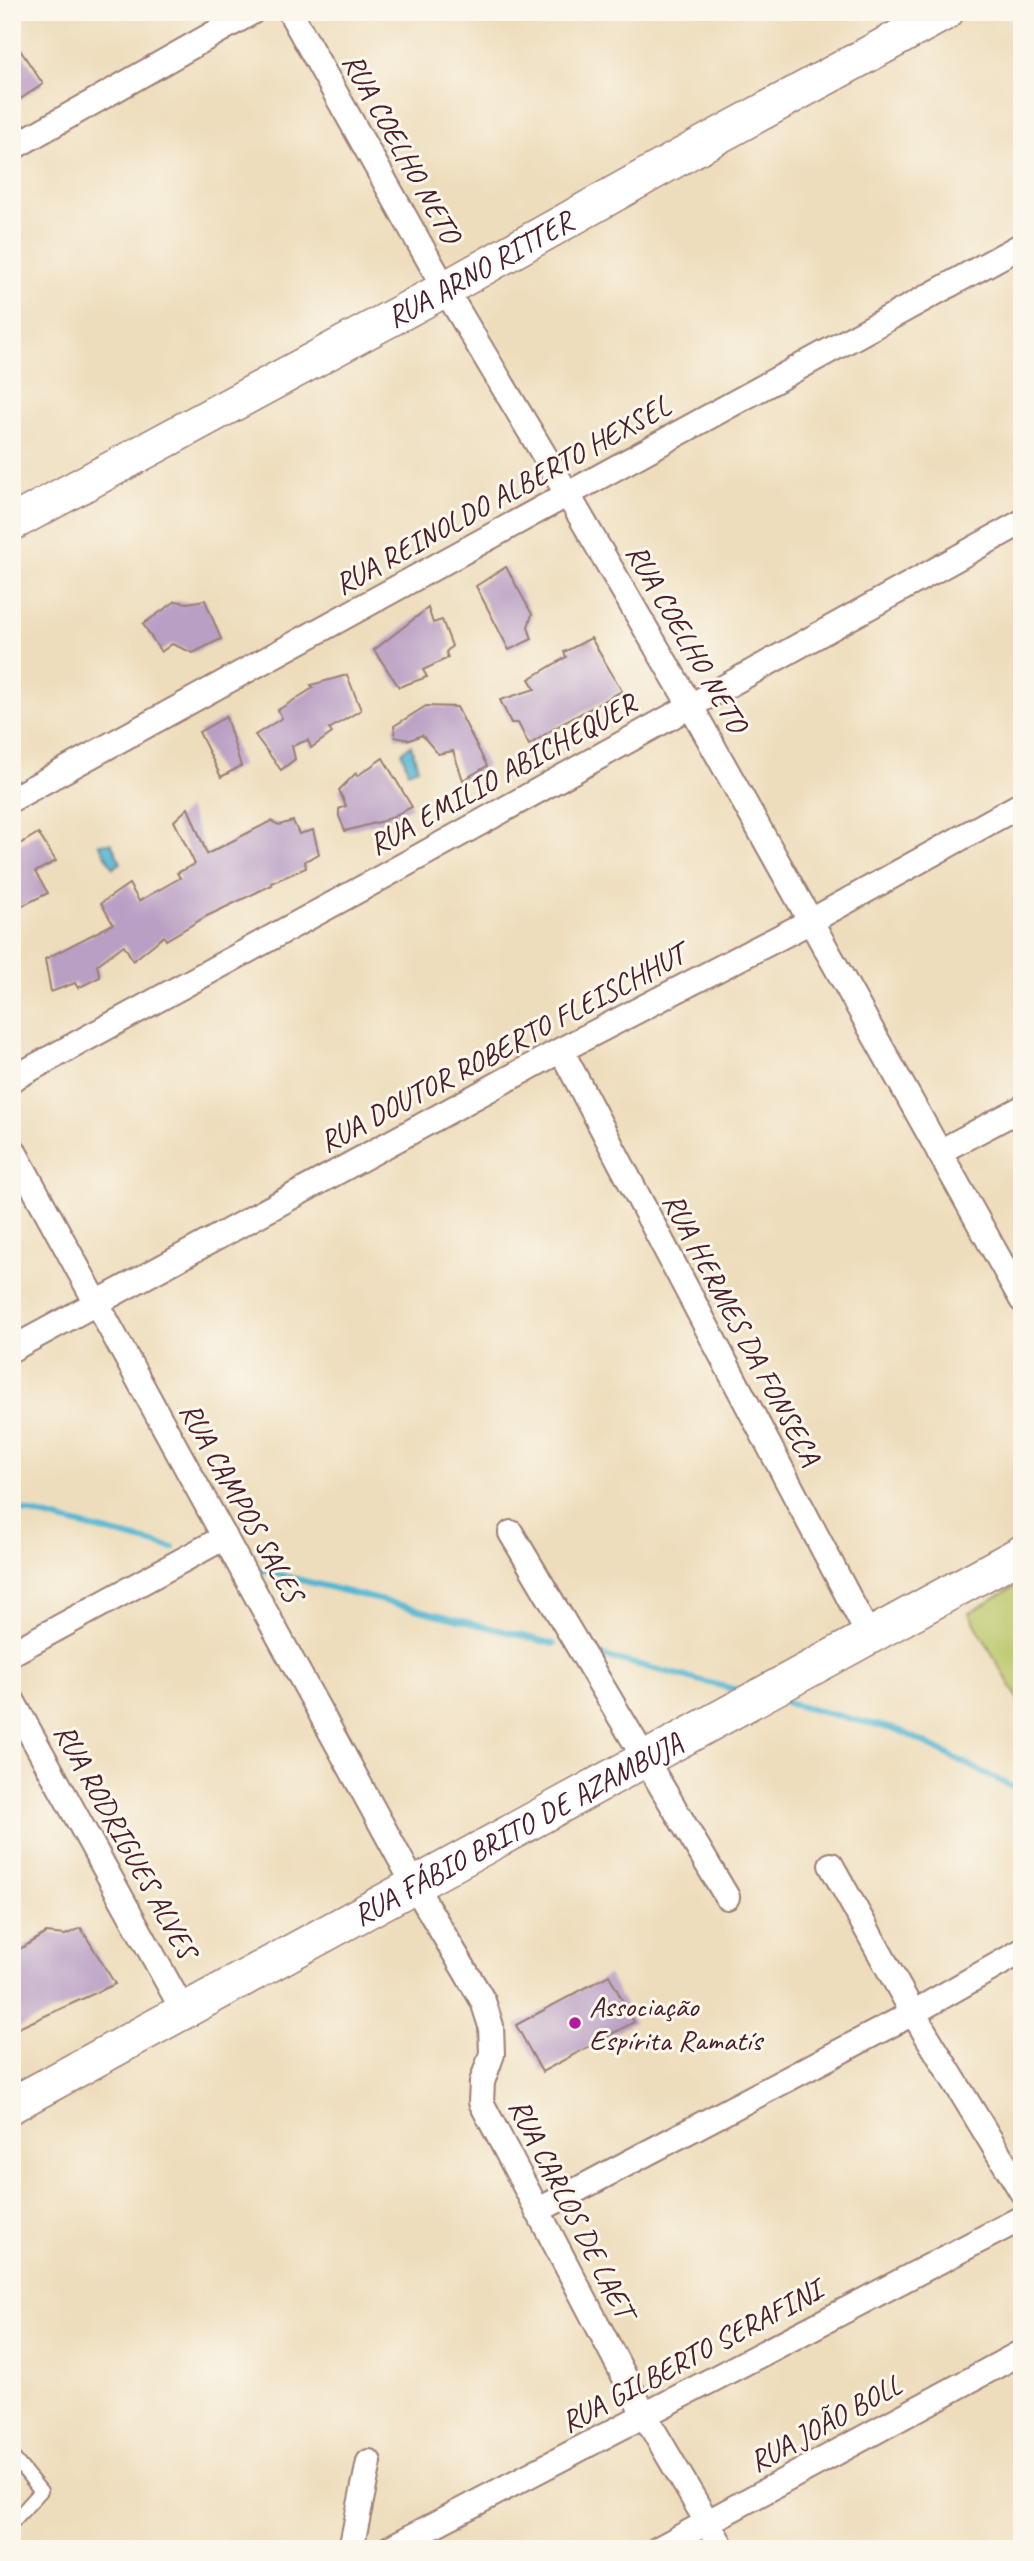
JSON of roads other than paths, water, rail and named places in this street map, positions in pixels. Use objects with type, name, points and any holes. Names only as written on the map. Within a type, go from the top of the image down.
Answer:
[{"type":"street","points":[[12,148],[252,12]]},
{"type":"street","name":"RUA COELHO NETO","points":[[290,12],[445,289],[569,495],[690,705],[939,1152],[1019,1285]]},
{"type":"street","name":"RUA ARNO RITTER","points":[[12,523],[445,289],[946,12]]},
{"type":"street","name":"RUA REINOLDO ALBERTO HEXSEL","points":[[12,799],[1022,245]]},
{"type":"street","name":"RUA EMILIO ABICHEQUER","points":[[12,1079],[1022,522]]},
{"type":"street","name":"RUA DOUTOR ROBERTO FLEISCHHUT","points":[[12,1349],[561,1051],[811,921],[1022,804]]},
{"type":"street","name":"RUA HERMES DA FONSECA","points":[[561,1051],[869,1636]]},
{"type":"street","points":[[939,1152],[1022,1108]]},
{"type":"street","name":"RUA CAMPOS SALES","points":[[12,1148],[415,1886]]},
{"type":"street","points":[[512,1533],[726,1897]]},
{"type":"street","points":[[12,1653],[225,1537]]},
{"type":"street","name":"RUA FÁBIO BRITO DE AZAMBUJA","points":[[12,2105],[1022,1553]]},
{"type":"street","name":"RUA RODRIGUES ALVES","points":[[12,1700],[184,2012]]},
{"type":"street","points":[[831,1865],[913,2013],[1022,2192]]},
{"type":"street","name":"RUA CARLOS DE LAET","points":[[415,1886],[483,2001],[491,2026],[492,2054],[482,2082],[481,2102],[645,2416],[723,2549]]},
{"type":"street","points":[[537,2211],[913,2013],[1022,1951]]},
{"type":"street","name":"RUA GILBERTO SERAFINI","points":[[388,2549],[1022,2218]]},
{"type":"street","name":"RUA JOÃO BOLL","points":[[658,2549],[1022,2352]]},
{"type":"street","points":[[351,2549],[369,2462]]},
{"type":"lane","points":[[12,2456],[41,2491],[12,2523]]},
{"type":"water","points":[[411,745],[418,768],[408,772],[402,752]]},
{"type":"water","points":[[111,843],[121,863],[113,868],[99,844]]},
{"type":"waterway","points":[[12,1508],[173,1548]]},
{"type":"waterway","points":[[261,1570],[554,1644]]},
{"type":"waterway","points":[[596,1654],[737,1690]]},
{"type":"waterway","points":[[786,1703],[901,1731],[1022,1792]]},
{"type":"place","name":"Associação Espírita Ramatís","points":[[575,2023]]}]
